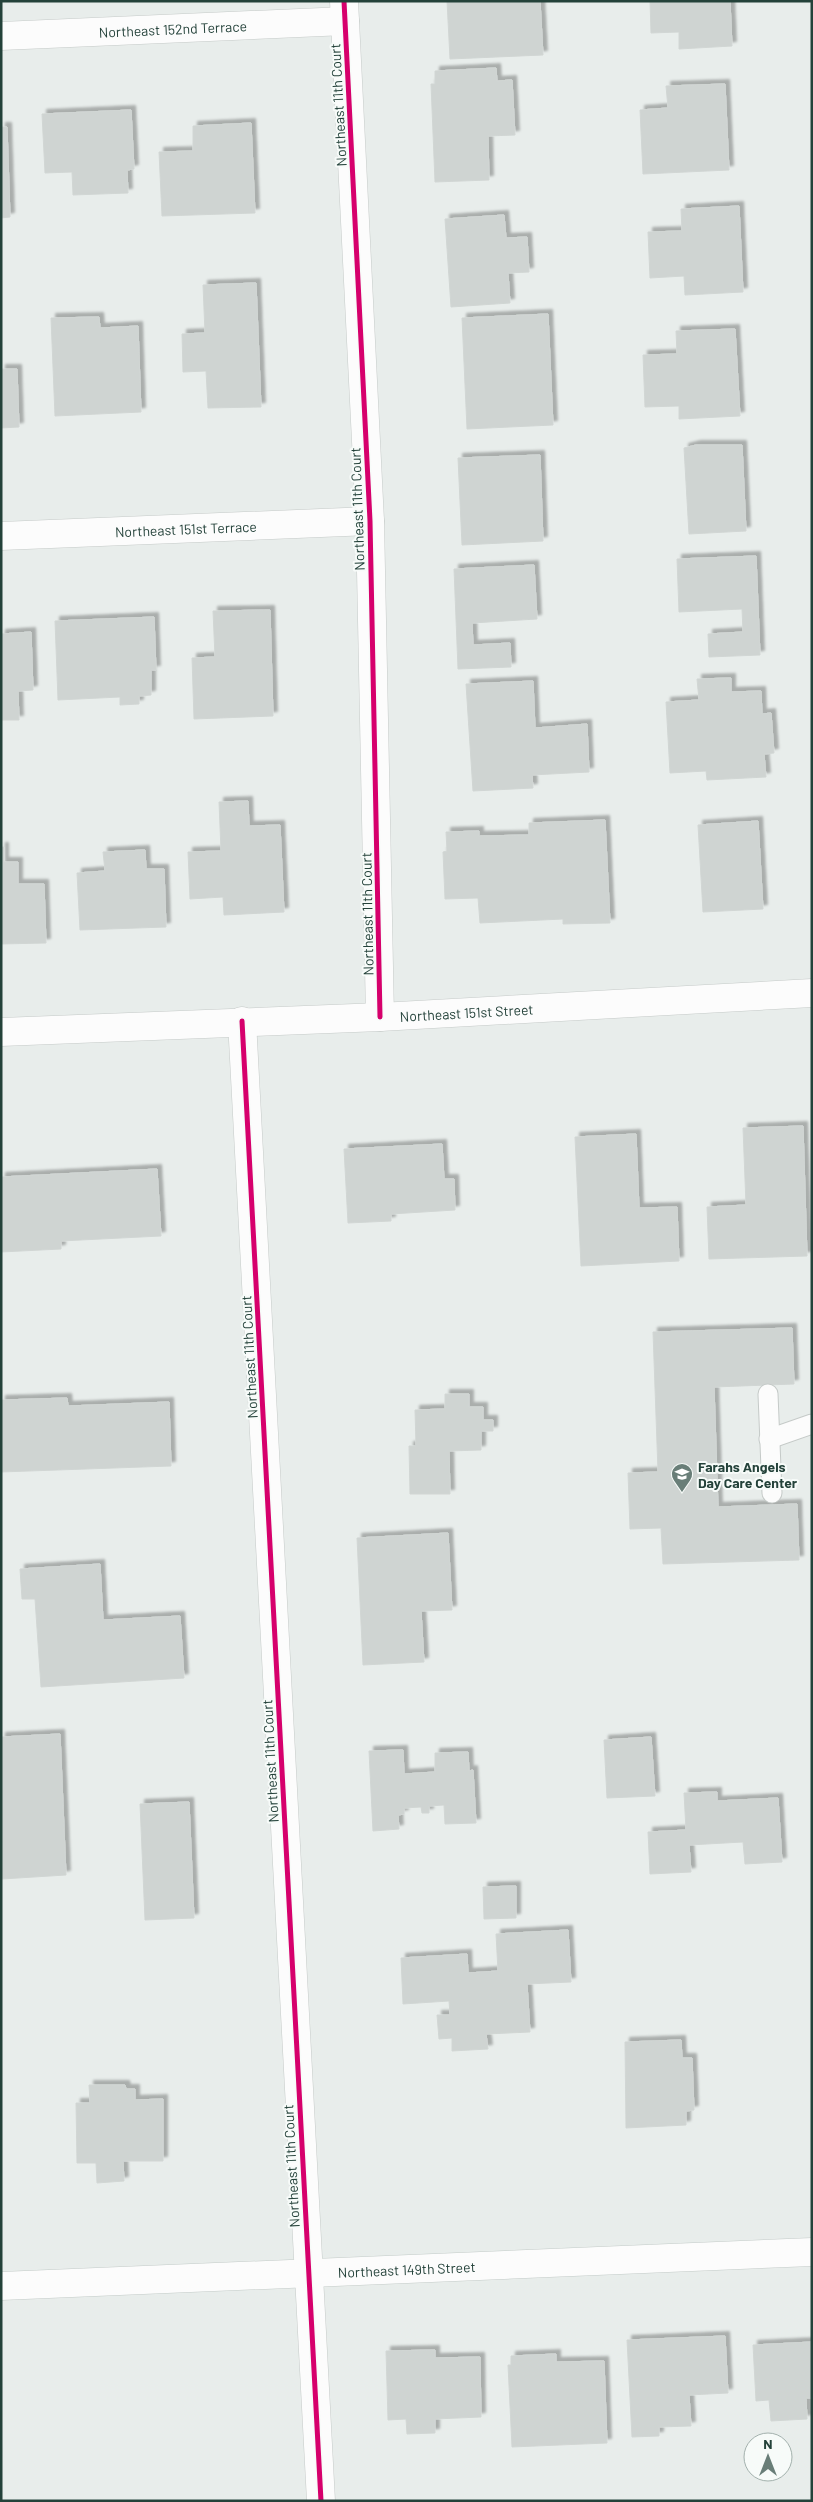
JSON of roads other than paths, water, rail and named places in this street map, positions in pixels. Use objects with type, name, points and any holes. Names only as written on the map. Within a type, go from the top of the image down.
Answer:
[{"type":"street","name":"Northeast 152nd Terrace","points":[[1,36],[345,11]]},
{"type":"street","name":"Northeast 11th Court","points":[[345,11],[370,521],[380,1017]]},
{"type":"street","name":"Northeast 151st Terrace","points":[[1,536],[370,521]]},
{"type":"street","name":"Northeast 151st Street","points":[[1,1032],[380,1017],[812,993]]},
{"type":"street","name":"Northeast 11th Court","points":[[242,1021],[321,2501]]},
{"type":"street","name":"Northeast 149th Street","points":[[1,2286],[812,2252]]},
{"type":"lane","points":[[768,1394],[772,1493]]},
{"type":"lane","points":[[769,1440],[812,1424]]},
{"type":"place","name":"Farahs Angels Day Care Center","points":[[682,1493]]}]
